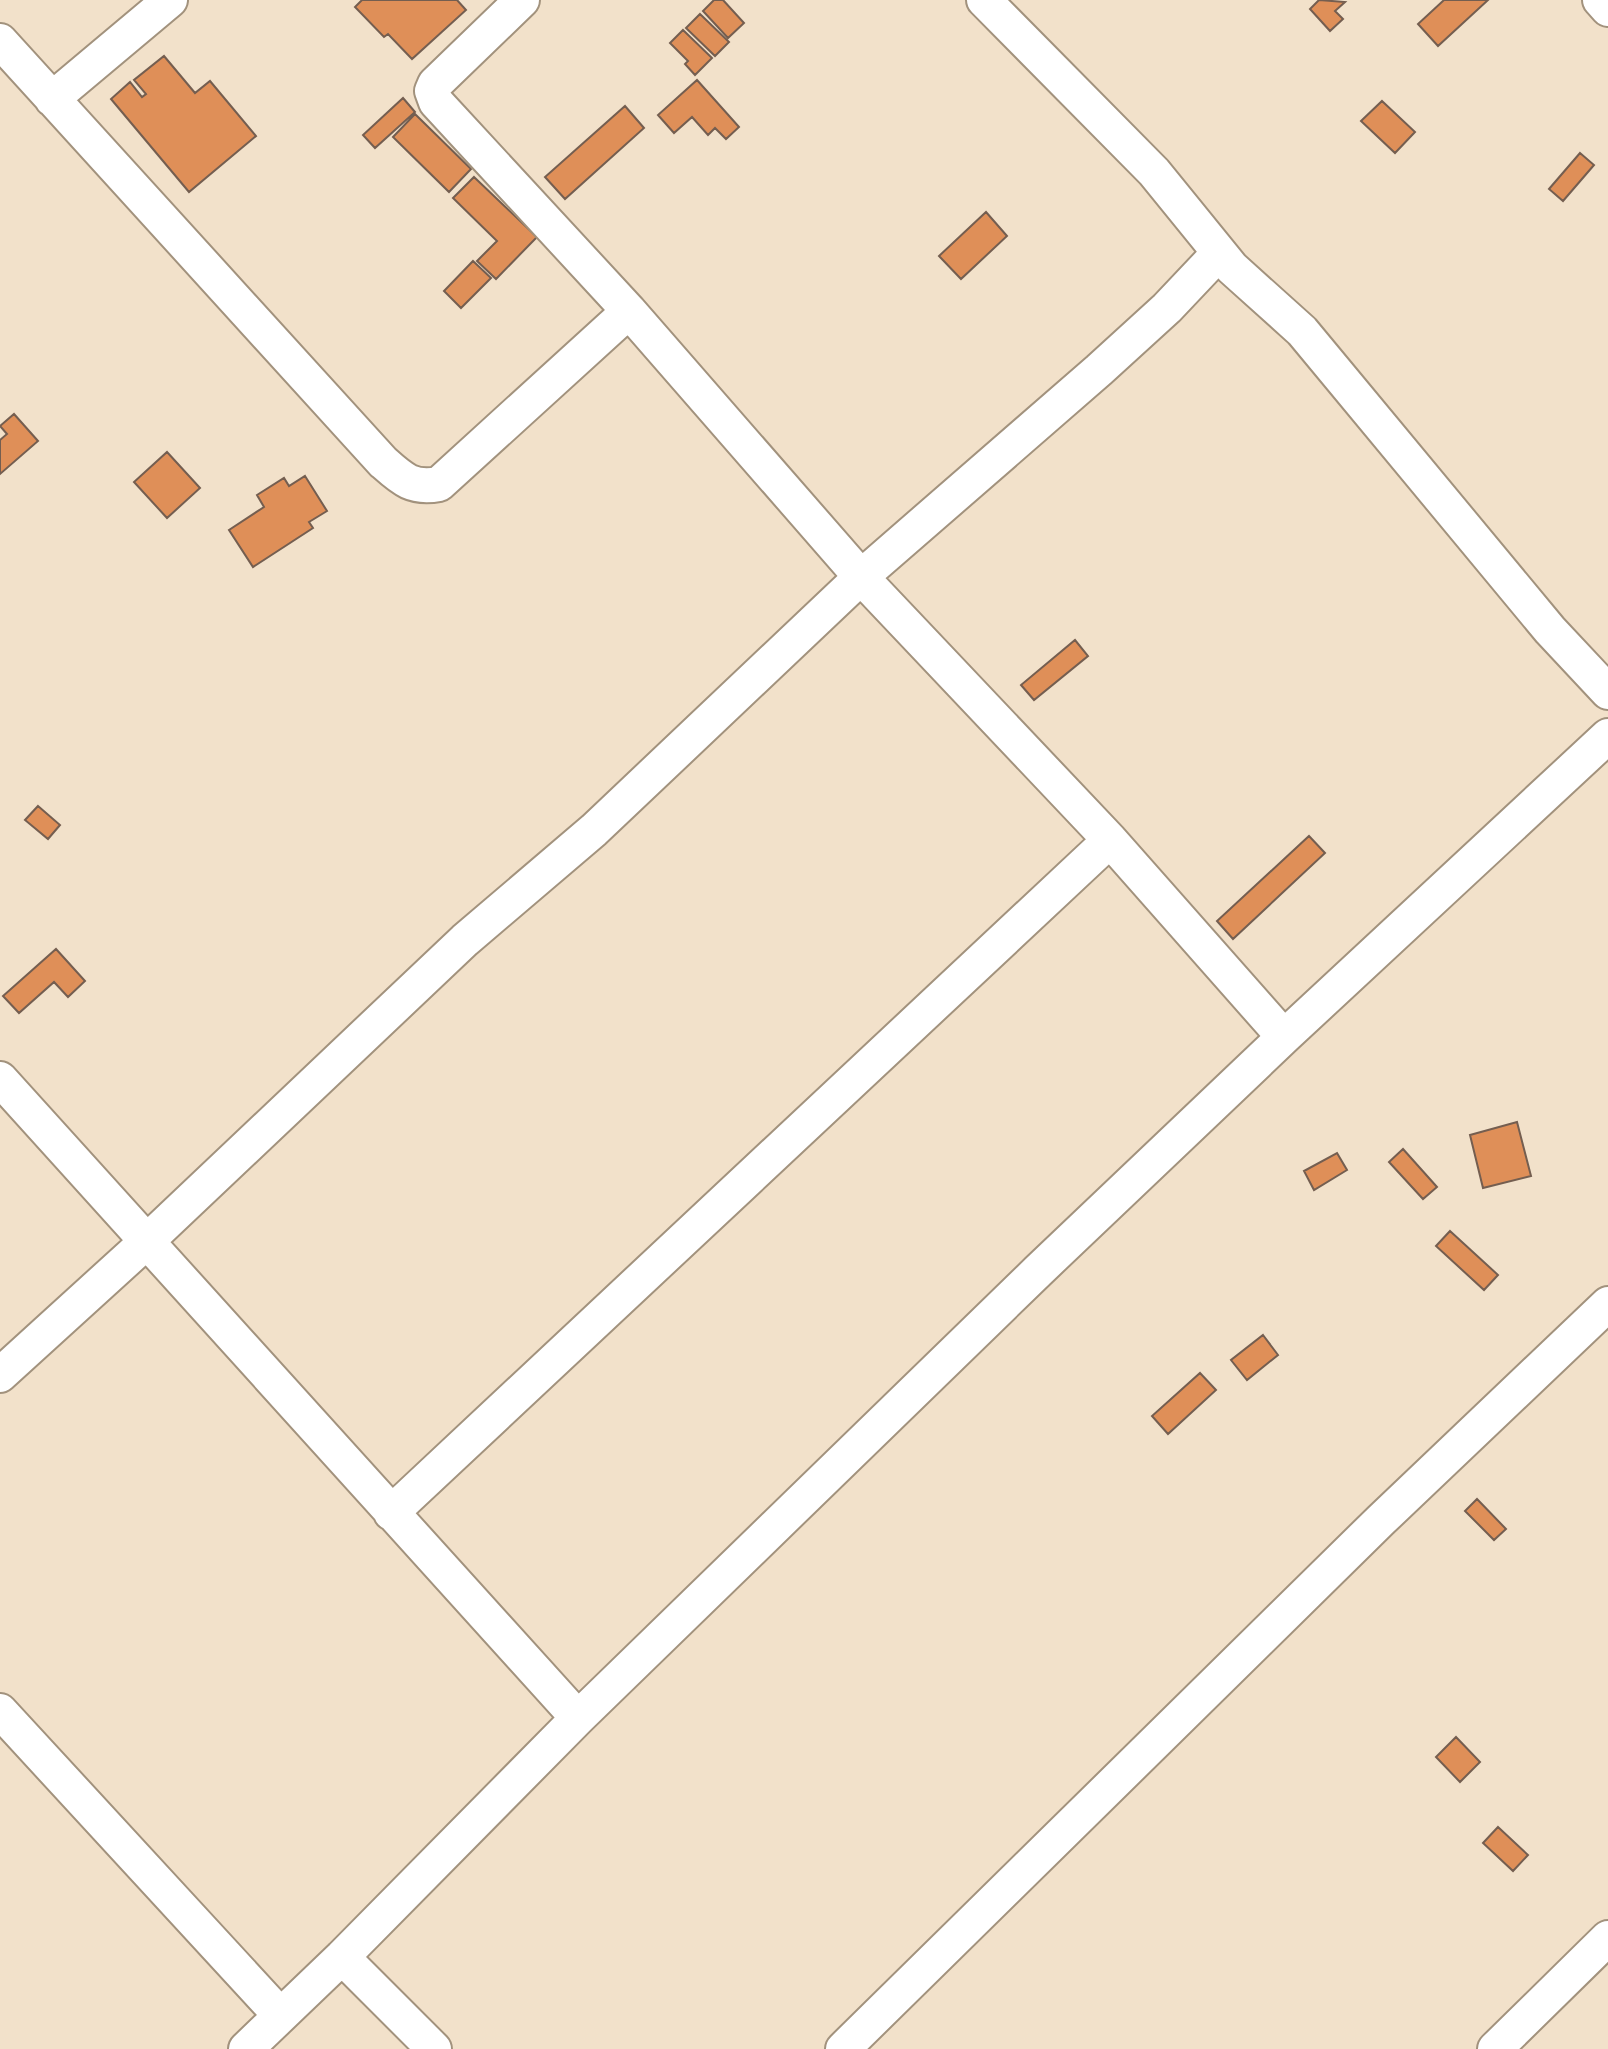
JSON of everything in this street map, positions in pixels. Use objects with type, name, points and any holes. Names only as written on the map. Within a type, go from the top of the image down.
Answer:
[{"type":"street","points":[[52,99],[170,0]]},
{"type":"street","points":[[522,0],[435,84],[432,91],[436,102],[629,311],[861,577],[1110,840],[1284,1037]]},
{"type":"street","points":[[984,0],[1154,172],[1219,253],[1256,292],[1302,331],[1550,630],[1608,692]]},
{"type":"street","points":[[1600,0],[1608,9]]},
{"type":"street","points":[[0,41],[383,462],[406,483],[422,487],[439,484],[629,311]]},
{"type":"street","points":[[0,1375],[145,1243],[465,940],[594,830],[861,577],[1167,308],[1219,253]]},
{"type":"street","points":[[246,2049],[342,1957],[578,1718],[1016,1292],[1284,1037],[1608,736]]},
{"type":"street","points":[[391,1513],[1110,840]]},
{"type":"street","points":[[0,1079],[145,1243],[578,1718]]},
{"type":"street","points":[[843,2049],[1381,1520],[1608,1304]]},
{"type":"street","points":[[0,1711],[280,2015]]},
{"type":"street","points":[[1495,2049],[1608,1938]]},
{"type":"street","points":[[342,1957],[434,2049]]},
{"type":"building","points":[[362,0],[457,0],[466,10],[412,59],[388,34],[384,37],[355,7]]},
{"type":"building","points":[[714,0],[723,0],[744,23],[728,38],[703,11]]},
{"type":"building","points":[[1319,0],[1345,2],[1335,11],[1343,19],[1330,31],[1310,9]]},
{"type":"building","points":[[1444,0],[1488,0],[1438,46],[1418,24]]},
{"type":"building","points":[[700,14],[729,42],[715,56],[686,28]]},
{"type":"building","points":[[683,30],[712,58],[695,75],[685,64],[688,61],[670,43]]},
{"type":"building","points":[[164,56],[195,93],[210,81],[256,136],[189,192],[111,99],[130,82],[142,97],[146,94],[134,80]]},
{"type":"building","points":[[697,80],[739,127],[726,139],[715,128],[708,135],[692,117],[674,133],[658,115]]},
{"type":"building","points":[[403,98],[415,112],[375,148],[363,135]]},
{"type":"building","points":[[1382,101],[1415,132],[1395,153],[1361,121]]},
{"type":"building","points":[[625,106],[644,128],[565,199],[545,177]]},
{"type":"building","points":[[415,114],[471,169],[449,192],[393,137]]},
{"type":"building","points":[[1580,153],[1594,165],[1563,201],[1549,189]]},
{"type":"building","points":[[474,177],[537,237],[496,279],[477,261],[497,241],[453,198]]},
{"type":"building","points":[[986,212],[1007,236],[961,279],[939,256]]},
{"type":"building","points":[[473,261],[491,278],[461,308],[444,291]]},
{"type":"building","points":[[14,414],[38,441],[0,474],[0,440],[7,434],[0,426]]},
{"type":"building","points":[[167,452],[200,488],[167,518],[134,482]]},
{"type":"building","points":[[305,476],[327,511],[309,522],[313,528],[253,567],[229,530],[264,507],[257,495],[284,478],[289,486]]},
{"type":"building","points":[[1075,640],[1088,656],[1034,700],[1021,685]]},
{"type":"building","points":[[38,806],[60,825],[48,839],[25,820]]},
{"type":"building","points":[[1309,836],[1325,853],[1233,939],[1217,921]]},
{"type":"building","points":[[56,949],[85,981],[68,997],[54,982],[19,1013],[3,996]]},
{"type":"building","points":[[1517,1122],[1531,1176],[1483,1188],[1470,1135]]},
{"type":"building","points":[[1403,1149],[1437,1187],[1423,1199],[1389,1162]]},
{"type":"building","points":[[1337,1153],[1347,1170],[1314,1190],[1304,1171]]},
{"type":"building","points":[[1450,1231],[1498,1275],[1484,1290],[1436,1246]]},
{"type":"building","points":[[1263,1335],[1278,1355],[1247,1380],[1231,1360]]},
{"type":"building","points":[[1200,1373],[1216,1390],[1168,1434],[1152,1416]]},
{"type":"building","points":[[1477,1499],[1506,1529],[1494,1540],[1465,1511]]},
{"type":"building","points":[[1456,1737],[1480,1762],[1460,1782],[1436,1757]]},
{"type":"building","points":[[1498,1827],[1528,1855],[1513,1871],[1483,1843]]}]
